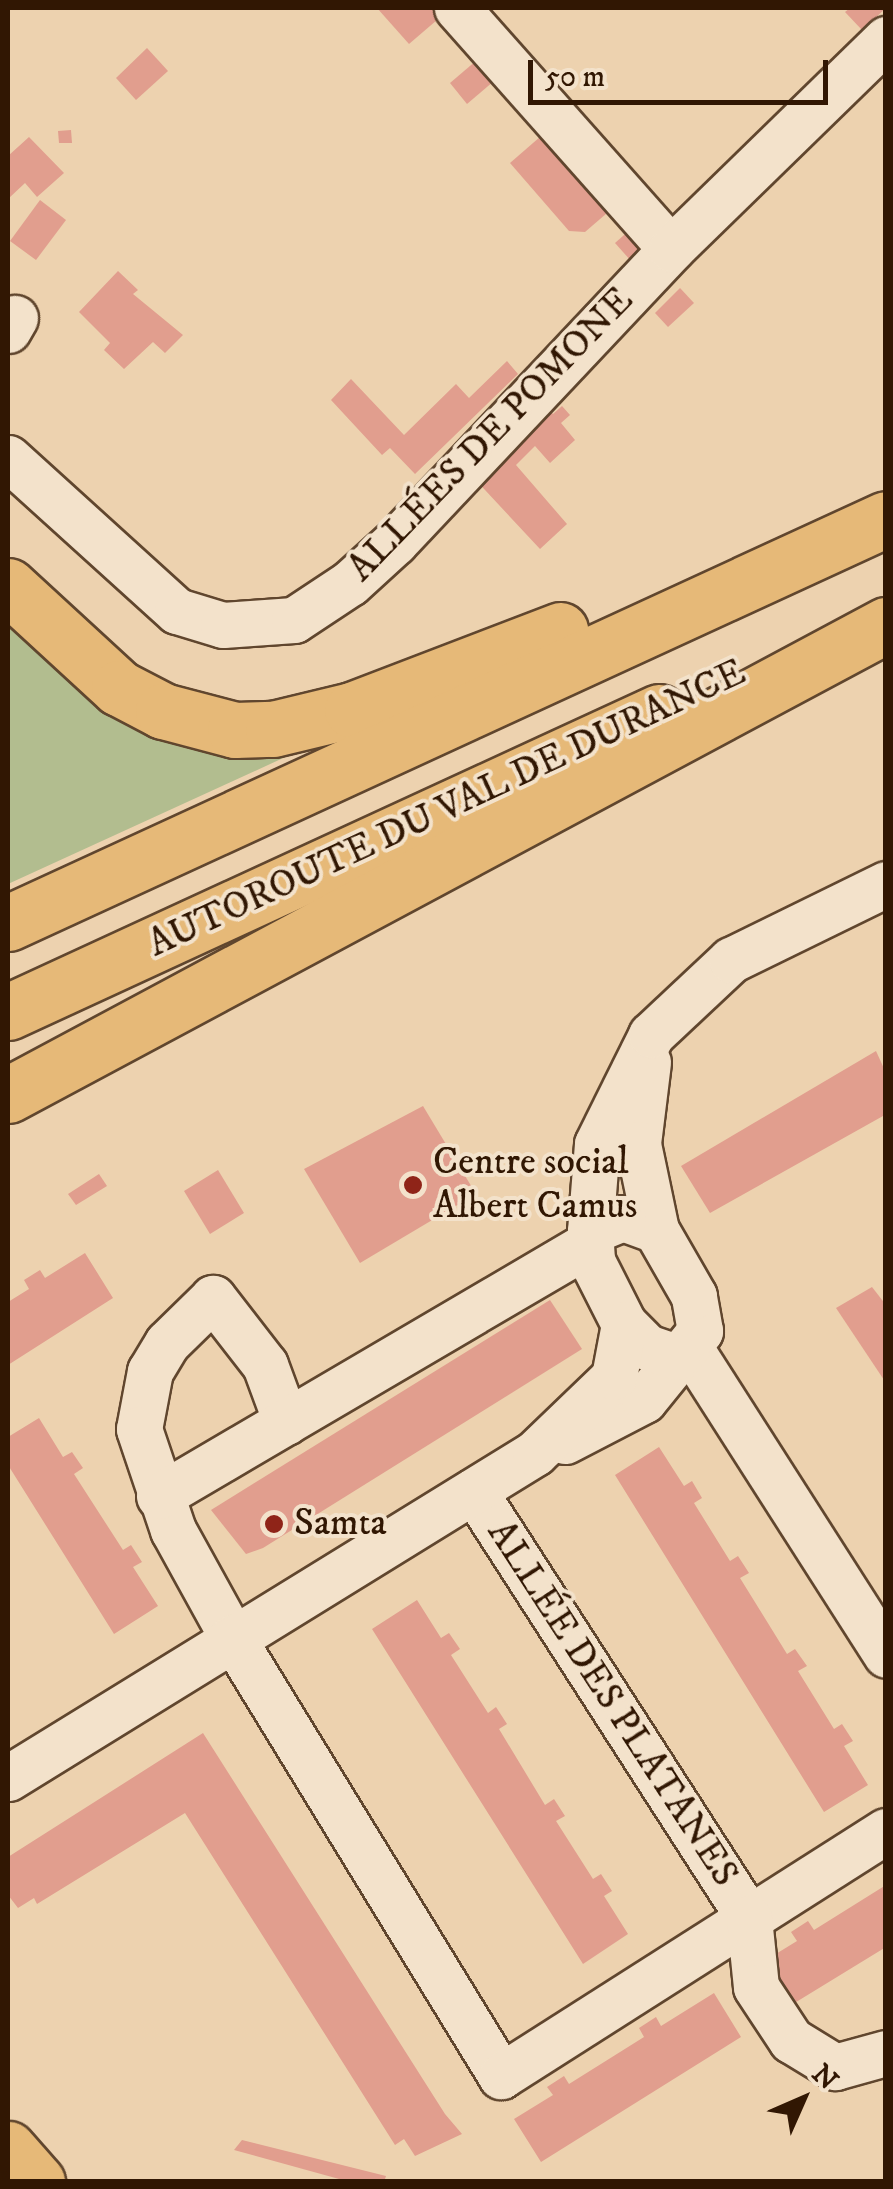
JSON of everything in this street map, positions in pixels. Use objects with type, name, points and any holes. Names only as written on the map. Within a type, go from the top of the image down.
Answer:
[{"type":"main road","points":[[8,586],[120,688],[200,724],[273,729],[445,677],[726,562],[886,508]]},
{"type":"main road","name":"AUTOROUTE DU VAL DE DURANCE","points":[[8,923],[886,519]]},
{"type":"main road","name":"AUTOROUTE DU VAL DE DURANCE","points":[[8,1012],[886,607]]},
{"type":"main road","points":[[8,1095],[886,625]]},
{"type":"main road","points":[[8,2149],[37,2182]]},
{"type":"street","points":[[457,8],[671,249]]},
{"type":"street","name":"ALLÉES DE POMONE","points":[[8,458],[177,611],[223,625],[294,620],[350,583],[395,542],[671,249],[886,39]]},
{"type":"street","points":[[886,884],[731,960],[651,1035],[597,1144],[589,1238],[624,1324],[647,1347],[683,1353],[886,1655]]},
{"type":"street","points":[[8,1778],[535,1453],[628,1412],[683,1353],[700,1331],[694,1296],[656,1230],[638,1144],[651,1035]]},
{"type":"street","points":[[159,1496],[623,1218],[656,1230]]},
{"type":"street","points":[[286,1422],[265,1365],[213,1298],[167,1343],[142,1394],[143,1457],[232,1637],[501,2076],[886,1831]]},
{"type":"street","points":[[535,1453],[614,1376],[624,1324]]},
{"type":"street","name":"ALLÉE DES PLATANES","points":[[474,1491],[749,1918]]},
{"type":"street","points":[[749,1918],[756,1988],[791,2040],[835,2067],[886,2053]]},
{"type":"green space","points":[[8,617],[63,667],[316,743],[8,884]]},
{"type":"building","points":[[377,8],[432,8],[437,20],[409,44]]},
{"type":"building","points":[[850,8],[886,8],[862,30],[845,12]]},
{"type":"building","points":[[147,48],[168,71],[136,100],[116,78]]},
{"type":"building","points":[[477,60],[494,81],[467,104],[450,83]]},
{"type":"building","points":[[71,130],[72,143],[59,143],[58,131]]},
{"type":"building","points":[[548,130],[614,207],[585,232],[569,231],[510,163]]},
{"type":"building","points":[[29,137],[64,173],[37,197],[25,183],[8,199],[8,156]]},
{"type":"building","points":[[40,200],[66,220],[36,260],[10,241]]},
{"type":"building","points":[[632,228],[655,255],[640,271],[615,243]]},
{"type":"building","points":[[118,271],[138,290],[133,294],[183,335],[165,353],[153,342],[124,369],[104,350],[110,343],[79,312]]},
{"type":"building","points":[[680,288],[694,303],[668,327],[655,313]]},
{"type":"building","points":[[507,361],[518,374],[415,474],[390,448],[382,455],[331,400],[351,379],[404,435],[456,384],[469,398]]},
{"type":"building","points":[[543,403],[553,414],[562,406],[570,415],[561,423],[575,440],[550,463],[535,446],[516,465],[567,524],[540,549],[472,476]]},
{"type":"building","points":[[876,1051],[886,1073],[883,1116],[710,1213],[681,1166]]},
{"type":"building","name":"Centre social Albert Camus","points":[[423,1106],[476,1194],[360,1263],[304,1169]]},
{"type":"building","points":[[218,1170],[244,1213],[210,1234],[184,1191]]},
{"type":"building","points":[[99,1174],[107,1186],[76,1205],[68,1194]]},
{"type":"building","points":[[85,1253],[113,1298],[8,1365],[8,1302],[29,1289],[24,1280],[40,1270],[45,1278]]},
{"type":"building","points":[[872,1287],[886,1305],[886,1383],[836,1308]]},
{"type":"building","points":[[550,1300],[582,1349],[263,1548],[246,1554],[211,1510]]},
{"type":"building","points":[[39,1418],[63,1457],[72,1452],[83,1468],[74,1474],[123,1550],[131,1545],[142,1562],[133,1567],[158,1606],[114,1634],[8,1465],[8,1437]]},
{"type":"building","points":[[659,1447],[684,1486],[692,1481],[702,1498],[694,1503],[730,1561],[738,1556],[749,1573],[740,1578],[787,1654],[795,1649],[807,1666],[798,1671],[834,1729],[842,1724],[853,1741],[844,1746],[868,1785],[824,1812],[615,1475]]},
{"type":"building","points":[[417,1600],[441,1638],[449,1633],[460,1649],[451,1655],[488,1713],[496,1707],[507,1724],[499,1729],[545,1805],[554,1799],[565,1816],[556,1821],[593,1879],[601,1874],[612,1891],[604,1896],[628,1934],[583,1964],[372,1629]]},
{"type":"building","points":[[203,1733],[445,2114],[462,2134],[415,2156],[404,2139],[395,2145],[185,1813],[37,1904],[34,1898],[18,1908],[8,1895],[8,1857]]},
{"type":"building","points":[[886,1885],[886,1947],[788,2007],[761,1963],[797,1941],[791,1932],[808,1921],[814,1930]]},
{"type":"building","points":[[714,1993],[741,2037],[541,2162],[514,2119],[553,2095],[547,2087],[564,2076],[569,2084],[644,2037],[639,2028],[656,2017],[661,2026]]},
{"type":"building","points":[[242,2140],[386,2176],[384,2182],[350,2182],[234,2150]]},
{"type":"place","name":"Centre social Albert Camus","points":[[413,1185]]},
{"type":"place","name":"Samta","points":[[274,1524]]}]
